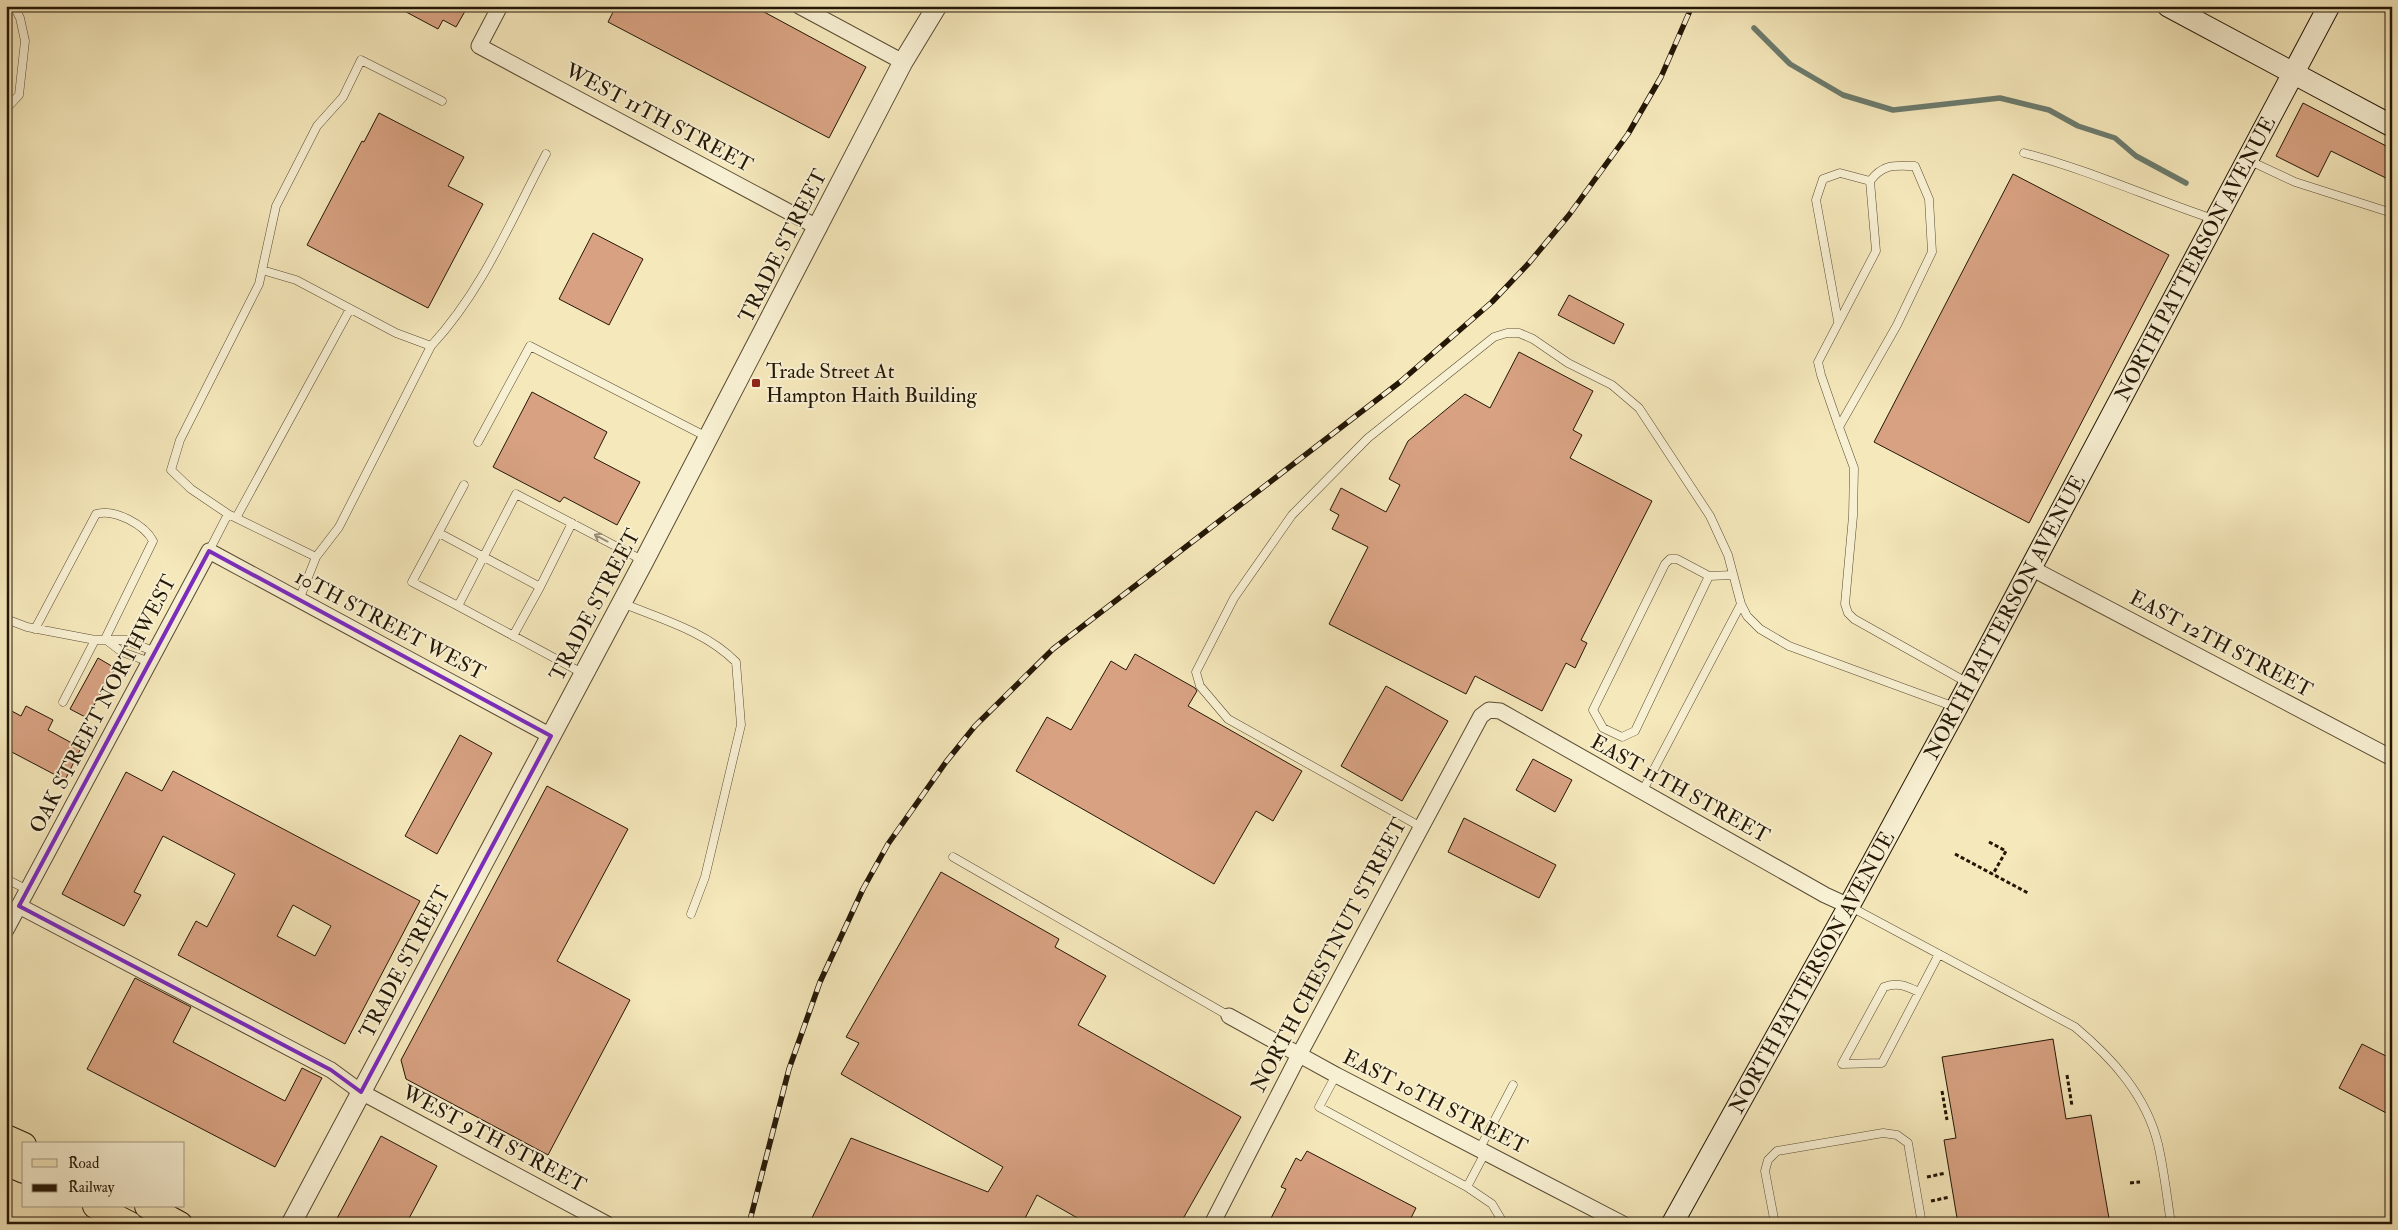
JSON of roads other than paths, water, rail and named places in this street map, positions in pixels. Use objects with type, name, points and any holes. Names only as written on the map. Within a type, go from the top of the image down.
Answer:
[{"type":"main road","points":[[2168,6],[2392,126]]},
{"type":"main road","name":"NORTH PATTERSON AVENUE","points":[[1672,1224],[1957,707],[2329,6]]},
{"type":"main road","points":[[6,1137],[22,1144]]},
{"type":"main road","points":[[6,1162],[22,1170]]},
{"type":"main road","points":[[99,1208],[130,1224]]},
{"type":"main road","points":[[151,1208],[180,1224]]},
{"type":"street","name":"WEST 11TH STREET","points":[[500,6],[479,46],[819,228]]},
{"type":"street","points":[[799,6],[903,62]]},
{"type":"street","name":"TRADE STREET","points":[[291,1224],[709,438],[903,62],[937,6]]},
{"type":"street","name":"10TH STREET WEST","points":[[209,551],[551,736]]},
{"type":"street","name":"OAK STREET NORTHWEST","points":[[6,930],[209,551]]},
{"type":"street","name":"EAST 12TH STREET","points":[[2031,568],[2392,758]]},
{"type":"street","name":"NORTH CHESTNUT STREET","points":[[1212,1224],[1299,1055],[1421,827],[1481,716],[1489,710]]},
{"type":"street","name":"EAST 11TH STREET","points":[[1489,710],[1500,711],[1825,895],[1849,906]]},
{"type":"street","name":"WEST 9TH STREET","points":[[19,906],[331,1070],[361,1092],[607,1224]]},
{"type":"street","name":"EAST 10TH STREET","points":[[1229,1016],[1336,1075],[1623,1224]]},
{"type":"lane","points":[[6,109],[19,95],[25,41],[20,18],[14,6]]},
{"type":"lane","points":[[316,557],[232,516],[191,490],[171,470],[180,440],[259,284],[276,206],[317,126],[343,97],[361,60],[442,101]]},
{"type":"lane","points":[[2024,153],[2066,164],[2142,195],[2215,220]]},
{"type":"lane","points":[[299,600],[316,557],[339,527],[431,346],[453,323],[496,256],[546,154]]},
{"type":"lane","points":[[2247,160],[2295,182],[2392,213]]},
{"type":"lane","points":[[1839,427],[1897,324],[1932,252],[1928,199],[1915,166],[1887,166],[1878,171],[1870,180],[1876,251],[1818,362],[1821,375],[1839,427],[1854,468],[1854,516],[1845,604],[1848,613],[1854,619],[1969,684]]},
{"type":"lane","points":[[1838,321],[1816,200],[1823,179],[1840,173],[1870,180]]},
{"type":"lane","points":[[262,270],[296,280],[396,333],[431,346]]},
{"type":"lane","points":[[209,551],[232,516],[350,309]]},
{"type":"lane","points":[[1421,827],[1228,718],[1200,686],[1196,672],[1234,598],[1292,515],[1376,432],[1494,337],[1507,333],[1519,333],[1533,339],[1568,363],[1612,384],[1639,408],[1710,516],[1721,536],[1747,616],[1760,629],[1774,639],[1957,707]]},
{"type":"lane","points":[[478,442],[530,346],[709,438]]},
{"type":"lane","points":[[464,485],[412,582],[584,674]]},
{"type":"lane","points":[[458,606],[516,494],[644,561]]},
{"type":"lane","points":[[35,629],[96,514],[103,511],[122,517],[149,532],[153,541],[104,639]]},
{"type":"lane","points":[[513,636],[572,523]]},
{"type":"lane","points":[[439,533],[540,587]]},
{"type":"lane","points":[[1709,576],[1635,731],[1622,737],[1603,728],[1593,710],[1665,564],[1670,559],[1677,559],[1709,576],[1733,575]]},
{"type":"lane","points":[[622,603],[703,636],[720,646],[736,662],[741,725],[705,877],[691,914]]},
{"type":"lane","points":[[1642,792],[1742,604]]},
{"type":"lane","points":[[6,619],[35,629],[95,640],[126,640],[152,657]]},
{"type":"lane","points":[[104,639],[122,652],[152,657]]},
{"type":"lane","points":[[63,702],[95,640]]},
{"type":"lane","points":[[953,857],[1229,1016]]},
{"type":"lane","points":[[6,880],[28,890]]},
{"type":"lane","points":[[1849,906],[2075,1026],[2102,1050],[2127,1078],[2149,1117],[2158,1144],[2171,1224]]},
{"type":"lane","points":[[1919,992],[1899,984],[1884,987],[1842,1064],[1882,1063],[1939,954]]},
{"type":"lane","points":[[1336,1075],[1319,1107],[1467,1187],[1492,1204],[1504,1224]]},
{"type":"lane","points":[[1467,1187],[1513,1086]]},
{"type":"lane","points":[[1774,1224],[1765,1171],[1768,1160],[1777,1151],[1883,1133],[1897,1135],[1908,1143],[1922,1224]]},
{"type":"waterway","points":[[1754,28],[1790,64],[1843,95],[1893,110],[2000,98],[2049,110],[2078,126],[2115,138],[2136,156],[2186,183]]},
{"type":"railway","points":[[749,1224],[789,1069],[820,982],[863,889],[888,844],[946,762],[975,726],[1053,649],[1400,382],[1492,302],[1529,263],[1569,215],[1628,134],[1661,77],[1692,6]]},
{"type":"place","name":"Trade Street At Hampton Haith Building","points":[[756,383]]}]
